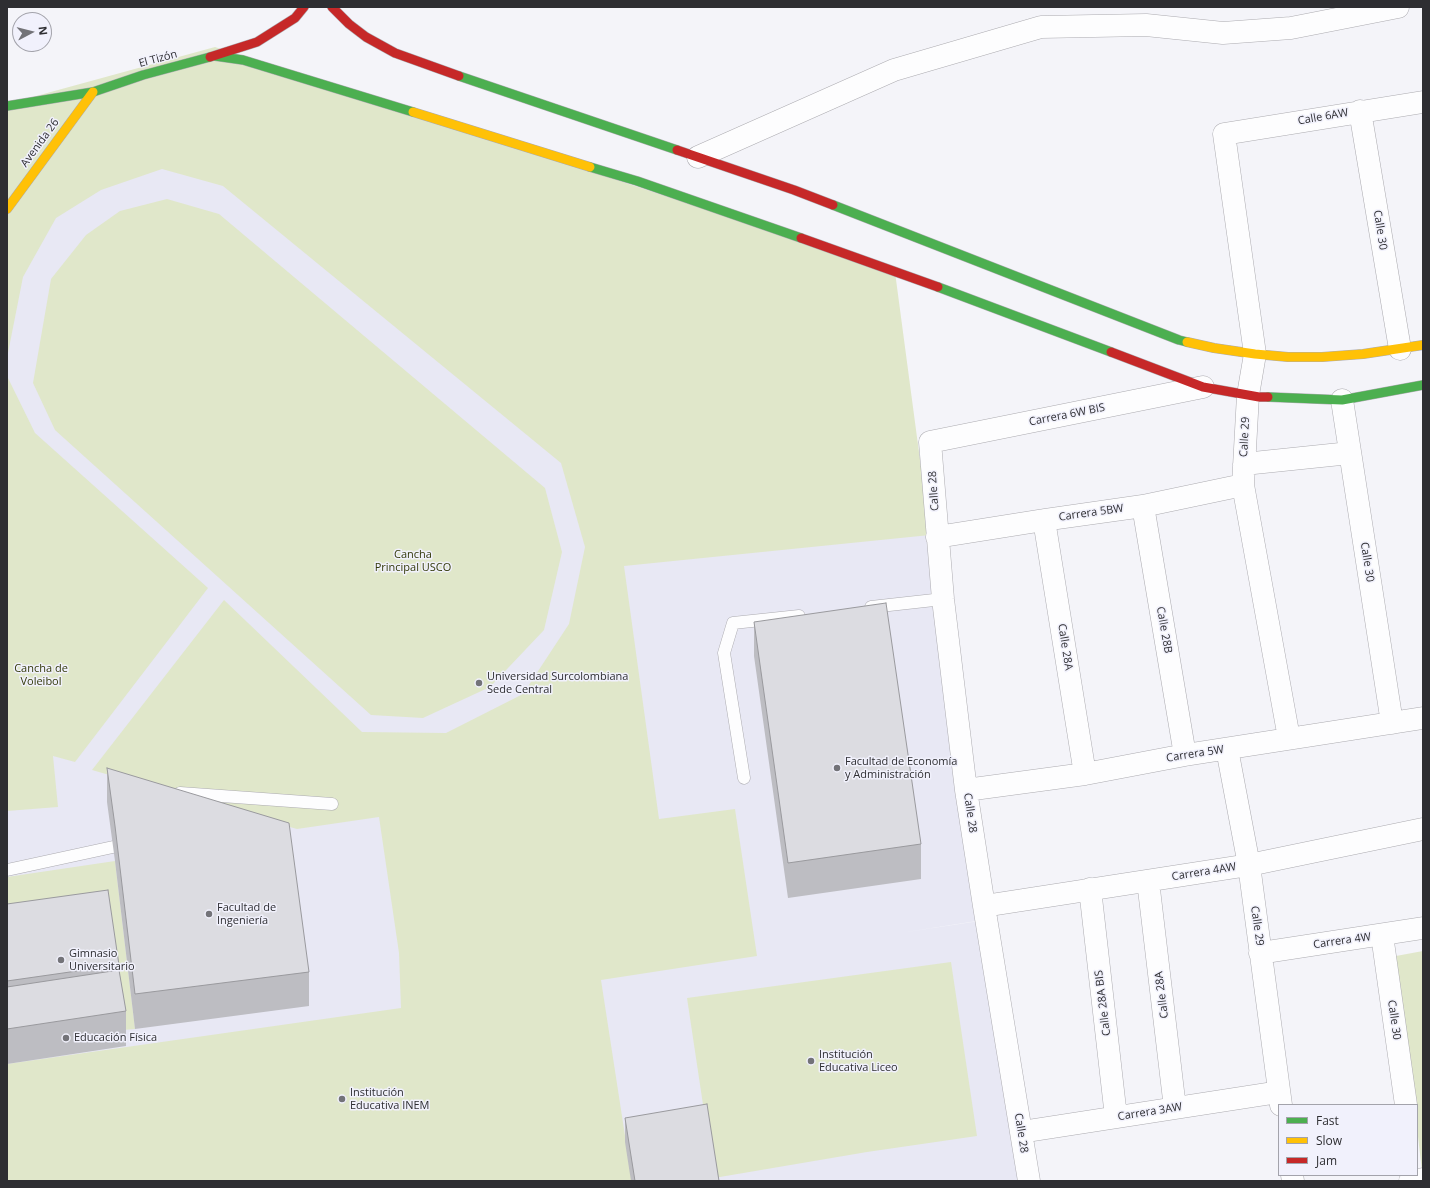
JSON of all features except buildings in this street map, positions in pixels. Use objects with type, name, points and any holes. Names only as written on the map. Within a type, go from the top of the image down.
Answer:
[{"type":"main road","name":"El Tizón","points":[[7,106],[93,92],[143,75],[215,56],[257,42],[295,18],[304,7]]},
{"type":"main road","points":[[332,7],[349,24],[366,37],[395,53],[428,66],[794,190],[1179,340],[1214,348],[1288,357],[1322,357],[1363,354],[1423,346]]},
{"type":"main road","points":[[215,56],[243,60],[637,180],[895,271],[1203,387],[1259,397],[1342,400],[1423,386]]},
{"type":"main road","name":"Avenida 26","points":[[7,209],[93,92]]},
{"type":"street","points":[[698,157],[894,70],[1041,27],[1146,25],[1223,33],[1291,28],[1398,7]]},
{"type":"street","name":"Calle 6AW","points":[[1224,134],[1423,102]]},
{"type":"street","name":"Calle 30","points":[[1360,111],[1400,349]]},
{"type":"street","name":"Calle 29","points":[[1224,134],[1255,354],[1248,395],[1244,474],[1289,738]]},
{"type":"street","name":"Carrera 6W BIS","points":[[930,442],[1203,387]]},
{"type":"street","name":"Calle 30","points":[[1342,400],[1392,723]]},
{"type":"street","name":"Calle 28","points":[[930,442],[943,599],[966,790],[1029,1181]]},
{"type":"street","name":"Carrera 5BW","points":[[937,537],[1143,506],[1244,474],[1350,453]]},
{"type":"street","name":"Calle 28B","points":[[1143,506],[1185,755]]},
{"type":"street","name":"Calle 28A","points":[[1044,520],[1085,774]]},
{"type":"street","name":"Carrera 5W","points":[[966,790],[1085,774],[1185,755],[1423,718]]},
{"type":"street","name":"Calle 29","points":[[1227,749],[1249,865],[1280,1098]]},
{"type":"street","name":"Carrera 4AW","points":[[984,906],[1249,865],[1423,829]]},
{"type":"street","name":"Calle 28A","points":[[1148,881],[1176,1108]]},
{"type":"street","name":"Calle 28A BIS","points":[[1090,889],[1116,1117]]},
{"type":"street","name":"Carrera 4W","points":[[1260,953],[1423,928]]},
{"type":"street","name":"Calle 30","points":[[1382,935],[1406,1104]]},
{"type":"street","name":"Carrera 3AW","points":[[1021,1132],[1176,1108],[1280,1098]]},
{"type":"lane","points":[[857,609],[943,599]]},
{"type":"lane","points":[[744,778],[724,653],[733,623],[811,614]]},
{"type":"lane","points":[[171,793],[332,804]]},
{"type":"lane","points":[[7,870],[113,847]]},
{"type":"shaded area","name":"Universidad Surcolombiana Sede Central","points":[[197,94],[918,445],[983,920],[900,933],[986,920],[1028,1181],[7,1181],[7,265],[42,205]]},
{"type":"green space","points":[[215,47],[895,272],[930,535],[624,566],[659,819],[735,809],[757,956],[601,980],[632,1181],[7,1181],[7,1064],[401,1008],[399,953],[379,817],[297,829],[92,770],[224,600],[362,732],[446,733],[523,694],[569,624],[585,547],[561,463],[223,186],[162,169],[101,190],[56,218],[23,277],[7,358],[7,104]]},
{"type":"green space","name":"Cancha Principal USCO","points":[[167,199],[219,214],[545,488],[562,552],[544,630],[490,687],[423,718],[371,715],[55,430],[33,383],[51,279],[86,235],[120,211]]},
{"type":"green space","name":"Cancha de Voleibol","points":[[7,376],[35,433],[208,588],[75,762],[53,756],[58,807],[7,811]]},
{"type":"green space","points":[[115,861],[135,1029],[123,1030],[7,1022],[7,877]]},
{"type":"green space","points":[[1423,951],[1423,1171],[1418,1137],[1418,1104],[1414,1104],[1396,956]]},
{"type":"green space","points":[[951,962],[977,1136],[867,1152],[714,1178],[687,998]]},
{"type":"traffic: fast","points":[[215,56],[243,60],[413,112]]},
{"type":"traffic: fast","points":[[7,106],[93,92],[143,75],[210,57]]},
{"type":"traffic: fast","points":[[459,76],[677,150]]},
{"type":"traffic: fast","points":[[590,167],[637,181],[801,238]]},
{"type":"traffic: fast","points":[[833,205],[1187,342]]},
{"type":"traffic: fast","points":[[938,287],[1111,352]]},
{"type":"traffic: fast","points":[[1268,397],[1342,400],[1423,385]]},
{"type":"traffic: slow","points":[[7,209],[93,92]]},
{"type":"traffic: slow","points":[[413,112],[590,167]]},
{"type":"traffic: slow","points":[[1187,342],[1214,348],[1288,357],[1322,357],[1363,354],[1423,345]]},
{"type":"traffic: jam","points":[[210,57],[257,42],[295,18],[304,7]]},
{"type":"traffic: jam","points":[[332,7],[349,24],[366,37],[395,53],[459,76]]},
{"type":"traffic: jam","points":[[677,150],[833,205]]},
{"type":"traffic: jam","points":[[801,238],[938,287]]},
{"type":"traffic: jam","points":[[1111,352],[1203,387],[1259,397],[1268,397]]},
{"type":"place","name":"Universidad Surcolombiana Sede Central","points":[[479,683]]},
{"type":"place","name":"Facultad de Economía y Administración","points":[[837,768]]},
{"type":"place","name":"Facultad de Ingeniería","points":[[209,914]]},
{"type":"place","name":"Gimnasio Universitario","points":[[61,960]]},
{"type":"place","name":"Educación Física","points":[[66,1038]]},
{"type":"place","name":"Institución Educativa Liceo","points":[[811,1061]]},
{"type":"place","name":"Institución Educativa INEM","points":[[342,1099]]}]
